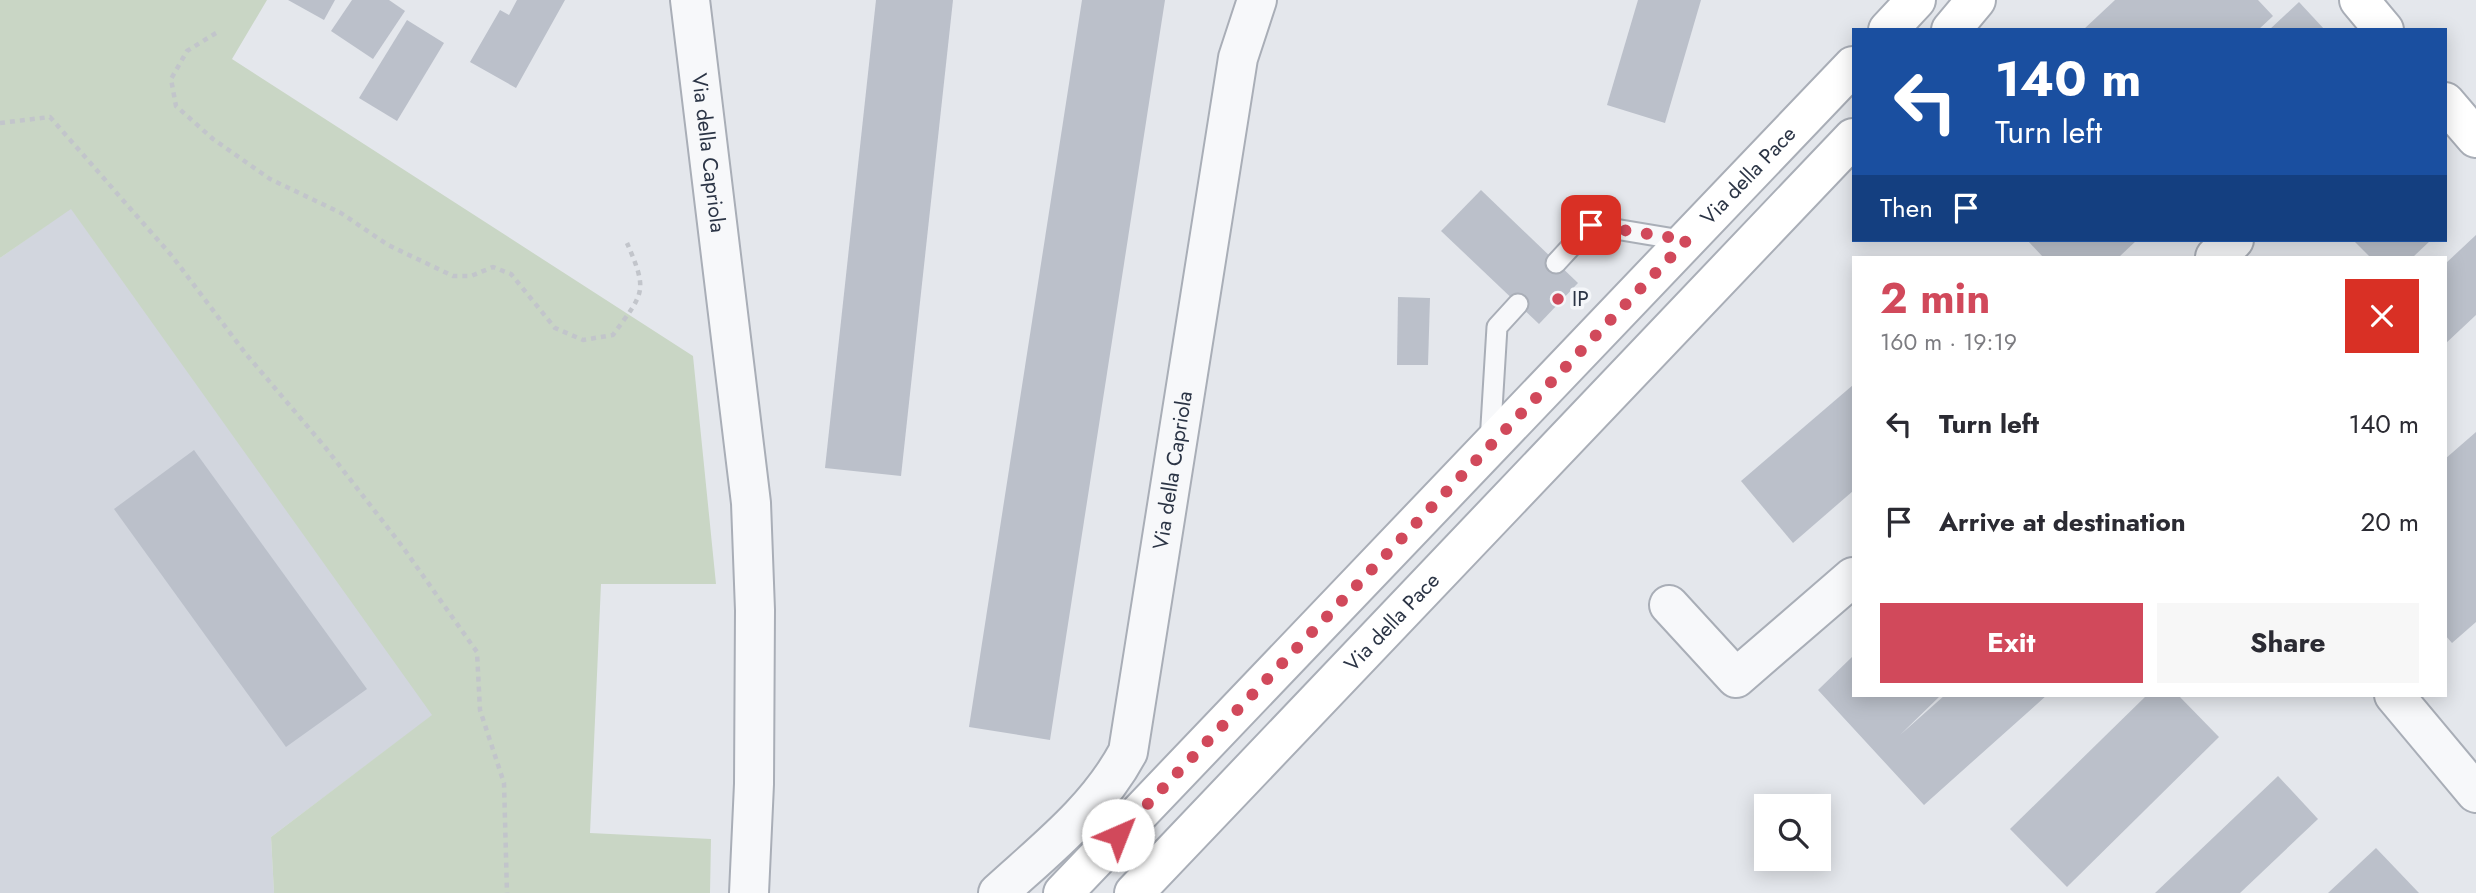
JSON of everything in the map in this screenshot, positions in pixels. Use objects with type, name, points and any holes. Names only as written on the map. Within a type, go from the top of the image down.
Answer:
[{"type":"street","name":"Via della Capriola","points":[[690,0],[751,503],[755,610],[754,784],[749,893]]},
{"type":"street","name":"Via della Capriola","points":[[998,893],[1090,807],[1112,781],[1128,752],[1238,58],[1257,0]]},
{"type":"street","points":[[1890,28],[1916,0]]},
{"type":"street","points":[[1953,28],[1976,0]]},
{"type":"street","points":[[2359,0],[2382,28]]},
{"type":"street","name":"Via della Pace","points":[[1063,893],[1852,67]]},
{"type":"street","points":[[2447,104],[2476,138]]},
{"type":"street","name":"Via della Pace","points":[[1135,893],[1852,139]]},
{"type":"street","points":[[2216,256],[2232,242]]},
{"type":"street","points":[[1670,605],[1736,678],[1852,578]]},
{"type":"street","points":[[2396,697],[2476,793]]},
{"type":"lane","points":[[1556,263],[1591,225],[1687,240]]},
{"type":"lane","points":[[1490,447],[1497,327],[1518,304]]},
{"type":"path","points":[[216,33],[187,51],[170,79],[176,106],[213,139],[270,179],[341,213],[388,245],[453,276],[471,276],[493,267],[510,274],[555,328],[583,340],[613,335],[640,298],[639,271],[627,243]]},
{"type":"path","points":[[0,123],[50,117],[172,256],[246,354],[325,447],[477,652],[480,710],[505,783],[508,893]]},
{"type":"shaded area","points":[[71,208],[433,715],[271,837],[274,893],[0,893],[0,258]]},
{"type":"green space","points":[[0,0],[267,0],[232,59],[693,356],[716,584],[601,584],[590,833],[711,839],[710,893],[274,893],[271,837],[432,715],[71,209],[0,258]]},
{"type":"building","points":[[288,0],[335,0],[324,20]]},
{"type":"building","points":[[352,0],[389,0],[405,11],[373,59],[331,31]]},
{"type":"building","points":[[517,0],[565,0],[516,88],[470,62],[500,10],[509,15]]},
{"type":"building","points":[[876,0],[953,0],[901,476],[825,468]]},
{"type":"building","points":[[1082,0],[1165,0],[1050,740],[969,727]]},
{"type":"building","points":[[1638,0],[1701,0],[1665,123],[1607,105]]},
{"type":"building","points":[[2115,0],[2258,0],[2273,16],[2260,28],[2085,28]]},
{"type":"building","points":[[2299,2],[2323,28],[2271,28]]},
{"type":"building","points":[[407,20],[444,43],[397,121],[359,98]]},
{"type":"building","points":[[1481,190],[1578,283],[1539,324],[1441,231]]},
{"type":"building","points":[[2476,235],[2476,315],[2447,342],[2447,262]]},
{"type":"building","points":[[2029,242],[2135,242],[2120,256],[2042,256]]},
{"type":"building","points":[[2355,242],[2429,242],[2414,256],[2369,256]]},
{"type":"building","points":[[1398,297],[1430,298],[1428,365],[1397,365]]},
{"type":"building","points":[[1852,386],[1852,492],[1793,543],[1741,481]]},
{"type":"building","points":[[2476,432],[2476,622],[2452,643],[2447,637],[2447,457]]},
{"type":"building","points":[[194,450],[367,689],[286,747],[114,509]]},
{"type":"building","points":[[1852,657],[1852,697],[1939,697],[1900,735],[1943,697],[2045,697],[1924,805],[1818,690]]},
{"type":"building","points":[[2145,697],[2180,697],[2219,737],[2067,887],[2010,829]]},
{"type":"building","points":[[2278,776],[2318,819],[2240,893],[2155,893]]},
{"type":"building","points":[[2376,848],[2419,893],[2328,893]]},
{"type":"place","name":"IP","points":[[1558,299]]},
{"type":"route","points":[[1118,835],[1687,240],[1591,225]]}]
